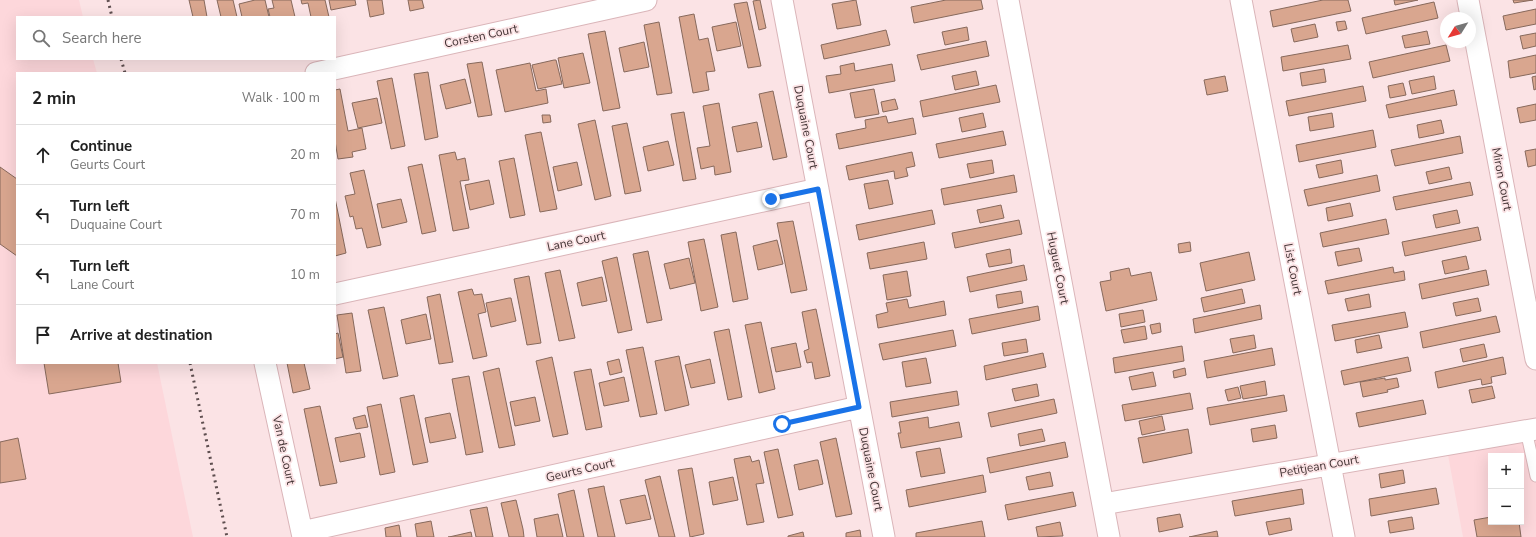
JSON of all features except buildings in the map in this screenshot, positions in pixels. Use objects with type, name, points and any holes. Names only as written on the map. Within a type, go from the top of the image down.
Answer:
[{"type":"street","name":"Corsten Court","points":[[321,72],[646,0]]},
{"type":"street","name":"Duquaine Court","points":[[782,0],[884,537]]},
{"type":"street","name":"Huguet Court","points":[[1008,0],[1109,537]]},
{"type":"street","name":"List Court","points":[[1241,0],[1344,537]]},
{"type":"street","name":"Miron Court","points":[[1468,0],[1536,359]]},
{"type":"street","name":"Lane Court","points":[[336,294],[818,189]]},
{"type":"street","name":"Van de Court","points":[[265,364],[302,535]]},
{"type":"street","name":"Geurts Court","points":[[302,535],[859,407]]},
{"type":"street","name":"Petitjean Court","points":[[1103,504],[1531,429]]},
{"type":"lane","points":[[1531,429],[1536,476]]},
{"type":"shaded area","points":[[0,0],[79,0],[83,16],[16,16],[16,60],[93,60],[97,72],[16,72],[16,364],[157,364],[193,537],[0,537]]},
{"type":"shaded area","points":[[1536,429],[1536,537],[1463,537],[1446,444]]},
{"type":"railway","points":[[108,0],[112,16]]},
{"type":"railway","points":[[121,60],[125,72]]},
{"type":"railway","points":[[190,364],[227,537]]},
{"type":"route","points":[[771,199],[818,189],[859,407],[782,424]]}]
